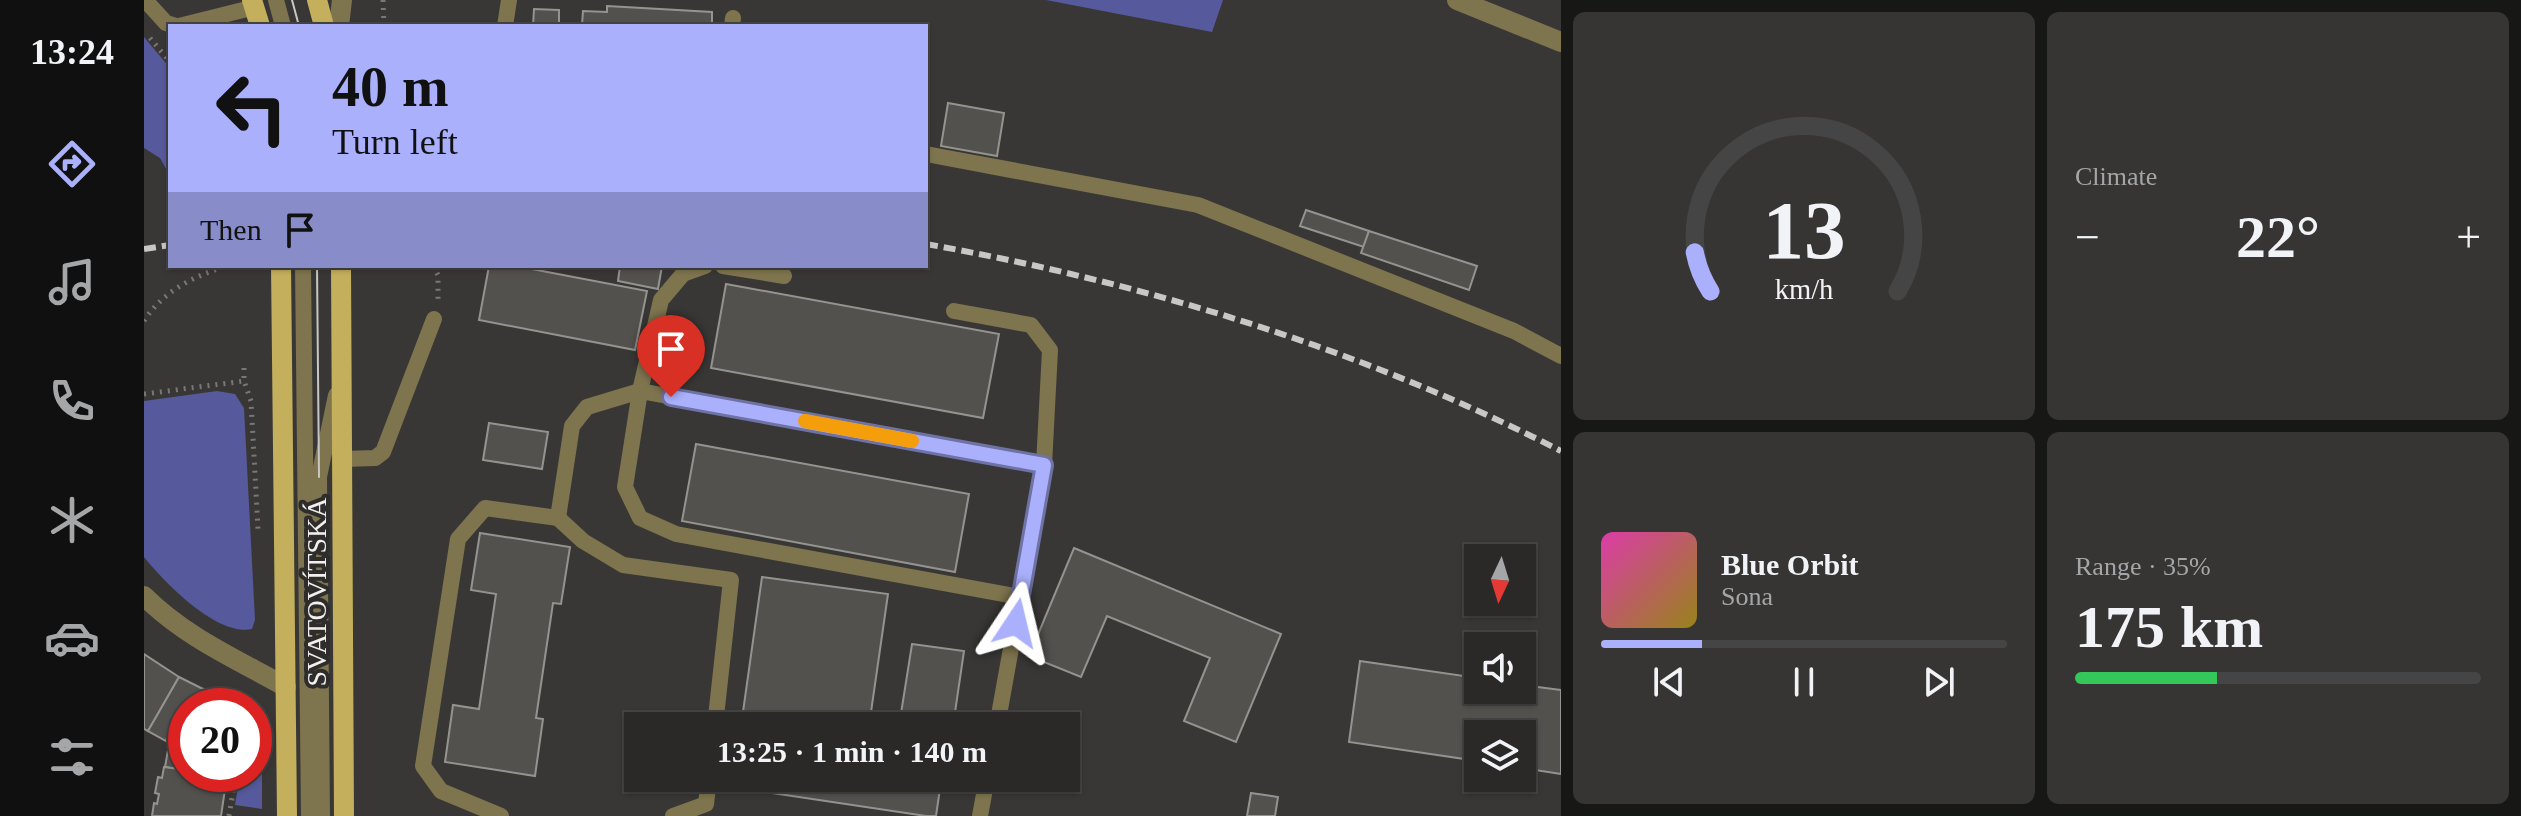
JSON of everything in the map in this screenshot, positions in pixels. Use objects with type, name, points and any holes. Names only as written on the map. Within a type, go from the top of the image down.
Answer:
[{"type":"main road","points":[[317,0],[323,24]]},
{"type":"main road","name":"SVATOVÍTSKÁ","points":[[281,268],[287,816]]},
{"type":"main road","name":"SVATOVÍTSKÁ","points":[[341,268],[344,816]]},
{"type":"street","points":[[339,24],[342,0]]},
{"type":"street","points":[[1457,0],[1561,42]]},
{"type":"street","points":[[144,596],[200,641],[286,687]]},
{"type":"lane","points":[[145,0],[170,24]]},
{"type":"lane","points":[[276,0],[282,24]]},
{"type":"lane","points":[[505,24],[509,0]]},
{"type":"lane","points":[[188,24],[256,11]]},
{"type":"lane","points":[[928,154],[1198,205],[1514,331],[1561,356]]},
{"type":"lane","points":[[303,268],[309,816]]},
{"type":"lane","points":[[700,268],[683,274],[661,300],[640,391],[625,487],[640,518],[676,534],[1020,597]]},
{"type":"lane","points":[[735,268],[784,276]]},
{"type":"lane","points":[[954,311],[1031,325],[1050,350],[1044,465],[999,712]]},
{"type":"lane","points":[[344,459],[375,458],[383,452],[434,319]]},
{"type":"lane","points":[[322,816],[319,477],[342,367]]},
{"type":"lane","points":[[558,518],[572,426],[587,407],[640,391],[1044,465]]},
{"type":"lane","points":[[501,816],[441,791],[423,766],[458,539],[485,508],[558,518],[583,541],[623,565],[731,580],[717,712]]},
{"type":"lane","points":[[673,816],[706,804],[707,792]]},
{"type":"lane","points":[[980,816],[984,792]]},
{"type":"path","points":[[383,0],[384,24]]},
{"type":"path","points":[[144,31],[168,60]]},
{"type":"path","points":[[144,321],[152,308],[178,288],[222,268]]},
{"type":"path","points":[[434,268],[439,290],[434,319]]},
{"type":"path","points":[[244,368],[244,381],[251,401],[259,545]]},
{"type":"path","points":[[144,394],[244,381]]},
{"type":"path","points":[[229,816],[233,792]]},
{"type":"shaded area","points":[[1046,0],[1223,0],[1212,32]]},
{"type":"shaded area","points":[[144,37],[168,66],[168,172],[160,158],[144,148]]},
{"type":"shaded area","points":[[217,391],[235,394],[244,408],[255,620],[252,629],[223,625],[208,616],[178,593],[144,557],[144,401]]},
{"type":"shaded area","points":[[237,792],[262,792],[262,809],[235,805]]},
{"type":"building","points":[[607,6],[712,12],[712,24],[582,24],[583,11],[607,12]]},
{"type":"building","points":[[534,9],[559,10],[559,23],[570,24],[533,24]]},
{"type":"building","points":[[948,103],[1004,113],[997,156],[941,146]]},
{"type":"building","points":[[1306,210],[1369,231],[1364,247],[1300,226]]},
{"type":"building","points":[[1369,231],[1477,266],[1469,290],[1361,253]]},
{"type":"building","points":[[489,268],[526,268],[647,291],[635,350],[479,320]]},
{"type":"building","points":[[620,268],[662,268],[658,289],[618,281]]},
{"type":"building","points":[[726,284],[999,334],[983,418],[711,368]]},
{"type":"building","points":[[489,423],[548,432],[542,469],[483,460]]},
{"type":"building","points":[[696,444],[969,494],[955,572],[682,521]]},
{"type":"building","points":[[480,533],[570,547],[561,604],[553,603],[536,718],[543,719],[535,776],[445,762],[453,705],[479,709],[496,594],[471,590]]},
{"type":"building","points":[[1074,548],[1281,634],[1236,742],[1184,721],[1210,658],[1107,616],[1081,677],[1029,656]]},
{"type":"building","points":[[762,577],[888,594],[871,712],[743,712]]},
{"type":"building","points":[[912,644],[964,651],[955,712],[901,712]]},
{"type":"building","points":[[144,654],[179,677],[173,688],[168,688],[168,696],[148,731],[144,729]]},
{"type":"building","points":[[1360,661],[1464,676],[1464,704],[1536,704],[1536,687],[1561,690],[1561,774],[1536,770],[1536,720],[1464,720],[1464,759],[1349,742]]},
{"type":"building","points":[[179,677],[201,688],[173,688]]},
{"type":"building","points":[[168,696],[168,738],[166,741],[148,731]]},
{"type":"building","points":[[164,767],[168,768],[168,792],[225,792],[221,816],[152,816],[159,794],[155,793],[158,777],[162,778]]},
{"type":"building","points":[[765,792],[940,792],[936,816]]},
{"type":"building","points":[[1251,793],[1278,797],[1275,816],[1247,816]]},
{"type":"tram line","points":[[292,0],[298,24]]},
{"type":"tram line","points":[[317,268],[319,477]]},
{"type":"railway","points":[[928,244],[1090,278],[1251,324],[1409,381],[1561,451]]},
{"type":"railway","points":[[144,249],[168,245]]},
{"type":"slow traffic","points":[[805,421],[912,441]]},
{"type":"route","points":[[671,397],[1044,465],[1016,623]]}]
